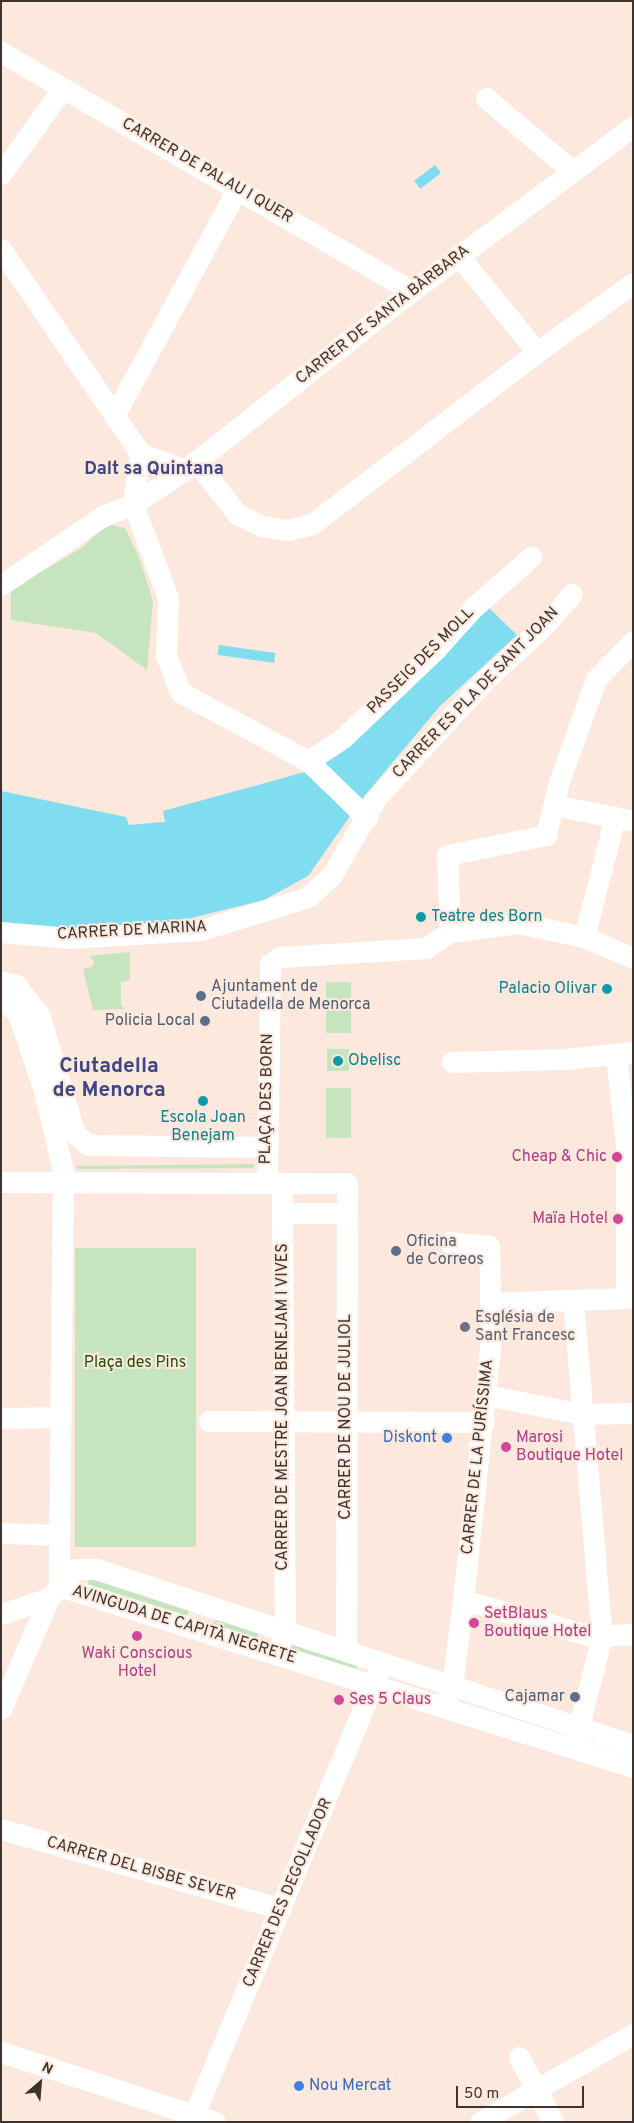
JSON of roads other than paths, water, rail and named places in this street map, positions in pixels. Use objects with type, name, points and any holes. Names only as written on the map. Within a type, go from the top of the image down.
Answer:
[{"type":"street","name":"CARRER DE PALAU I QUER","points":[[1,52],[412,291]]},
{"type":"street","points":[[1,174],[63,88]]},
{"type":"street","points":[[486,98],[572,171]]},
{"type":"street","name":"CARRER DE SANTA BÀRBARA","points":[[1,585],[103,516],[133,504],[190,466],[412,291],[633,126]]},
{"type":"street","points":[[114,416],[237,189]]},
{"type":"street","points":[[1,249],[140,453],[190,466],[237,514],[262,526],[288,530],[312,524],[537,352],[633,283]]},
{"type":"street","points":[[459,256],[537,352]]},
{"type":"street","points":[[140,453],[133,504],[168,598],[166,655],[180,692],[311,764],[362,813]]},
{"type":"street","name":"PASSEIG DES MOLL","points":[[311,764],[343,738],[436,649],[474,607],[531,557]]},
{"type":"street","name":"CARRER ES PLA DE SANT JOAN","points":[[362,813],[483,682],[547,623],[571,594]]},
{"type":"street","points":[[633,641],[596,679],[554,805],[546,835],[447,855],[450,932],[518,923],[584,937],[633,958]]},
{"type":"street","points":[[554,805],[624,819],[584,937]]},
{"type":"street","name":"CARRER DE MARINA","points":[[1,932],[70,938],[201,930],[308,897],[332,875],[362,813]]},
{"type":"street","name":"PLAÇA DES BORN","points":[[274,1183],[267,1147],[270,964],[280,957],[426,948],[450,932]]},
{"type":"street","points":[[1,981],[16,985],[39,1014],[75,1134],[88,1145],[267,1147]]},
{"type":"street","points":[[1,998],[18,1014],[44,1091],[58,1137],[63,1182],[60,1535],[54,1592],[1,1709]]},
{"type":"street","points":[[452,1062],[624,1054],[630,1229],[626,1298],[490,1303]]},
{"type":"street","points":[[1,1182],[63,1182]]},
{"type":"street","name":"PLAÇA DES BORN","points":[[63,1182],[347,1183]]},
{"type":"street","name":"CARRER DE MESTRE JOAN BENEJAM I VIVES","points":[[274,1183],[282,1213],[284,1631],[277,1654]]},
{"type":"street","name":"CARRER DE NOU DE JULIOL","points":[[346,1651],[347,1183]]},
{"type":"street","points":[[282,1213],[347,1213]]},
{"type":"street","name":"CARRER DE LA PURÍSSIMA","points":[[444,1708],[452,1686],[484,1422],[490,1303],[490,1246],[449,1242]]},
{"type":"street","points":[[573,1301],[602,1636],[574,1748]]},
{"type":"street","points":[[486,1395],[582,1414],[633,1413]]},
{"type":"street","points":[[1,1418],[61,1418]]},
{"type":"street","points":[[208,1420],[283,1419],[484,1422]]},
{"type":"street","points":[[1,1533],[60,1535]]},
{"type":"street","name":"AVINGUDA DE CAPITÀ NEGRETE","points":[[633,1745],[96,1569],[75,1569],[54,1592],[202,1630],[633,1767]]},
{"type":"street","points":[[1,1614],[54,1592]]},
{"type":"street","points":[[462,1600],[602,1636],[633,1634]]},
{"type":"street","points":[[202,1630],[208,1606]]},
{"type":"street","name":"CARRER DES DEGOLLADOR","points":[[193,2118],[376,1686],[381,1662]]},
{"type":"street","name":"CARRER DEL BISBE SEVER","points":[[1,1830],[281,1909]]},
{"type":"street","points":[[480,2122],[633,2034]]},
{"type":"street","points":[[1,2052],[193,2118],[215,2122]]},
{"type":"street","points":[[519,2057],[553,2122]]},
{"type":"water","points":[[435,165],[441,173],[420,189],[414,181]]},
{"type":"water","points":[[486,605],[517,635],[440,706],[362,799],[308,876],[264,900],[179,921],[69,930],[1,923],[1,791],[126,817],[129,825],[165,822],[163,811],[305,772]]},
{"type":"water","points":[[219,645],[275,653],[274,663],[218,655]]},
{"type":"place","name":"Teatre des Born","points":[[421,917]]},
{"type":"place","name":"Palacio Olivar","points":[[607,989]]},
{"type":"place","name":"Ajuntament de Ciutadella de Menorca","points":[[201,996]]},
{"type":"place","name":"Policia Local","points":[[205,1021]]},
{"type":"place","name":"Obelisc","points":[[338,1061]]},
{"type":"place","name":"Escola Joan Benejam","points":[[203,1101]]},
{"type":"place","name":"Cheap & Chic","points":[[617,1157]]},
{"type":"place","name":"Maïa Hotel","points":[[618,1219]]},
{"type":"place","name":"Oficina de Correos","points":[[396,1251]]},
{"type":"place","name":"Església de Sant Francesc","points":[[465,1327]]},
{"type":"place","name":"Diskont","points":[[447,1438]]},
{"type":"place","name":"Marosi Boutique Hotel","points":[[506,1447]]},
{"type":"place","name":"SetBlaus Boutique Hotel","points":[[474,1623]]},
{"type":"place","name":"Waki Conscious Hotel","points":[[137,1636]]},
{"type":"place","name":"Cajamar","points":[[575,1697]]},
{"type":"place","name":"Ses 5 Claus","points":[[339,1700]]},
{"type":"place","name":"Nou Mercat","points":[[299,2086]]},
{"type":"district","name":"Dalt sa Quintana","points":[[154,470]]},
{"type":"district","name":"Ciutadella de Menorca","points":[[109,1079]]},
{"type":"park label","name":"Plaça des Pins","points":[[135,1363]]}]
